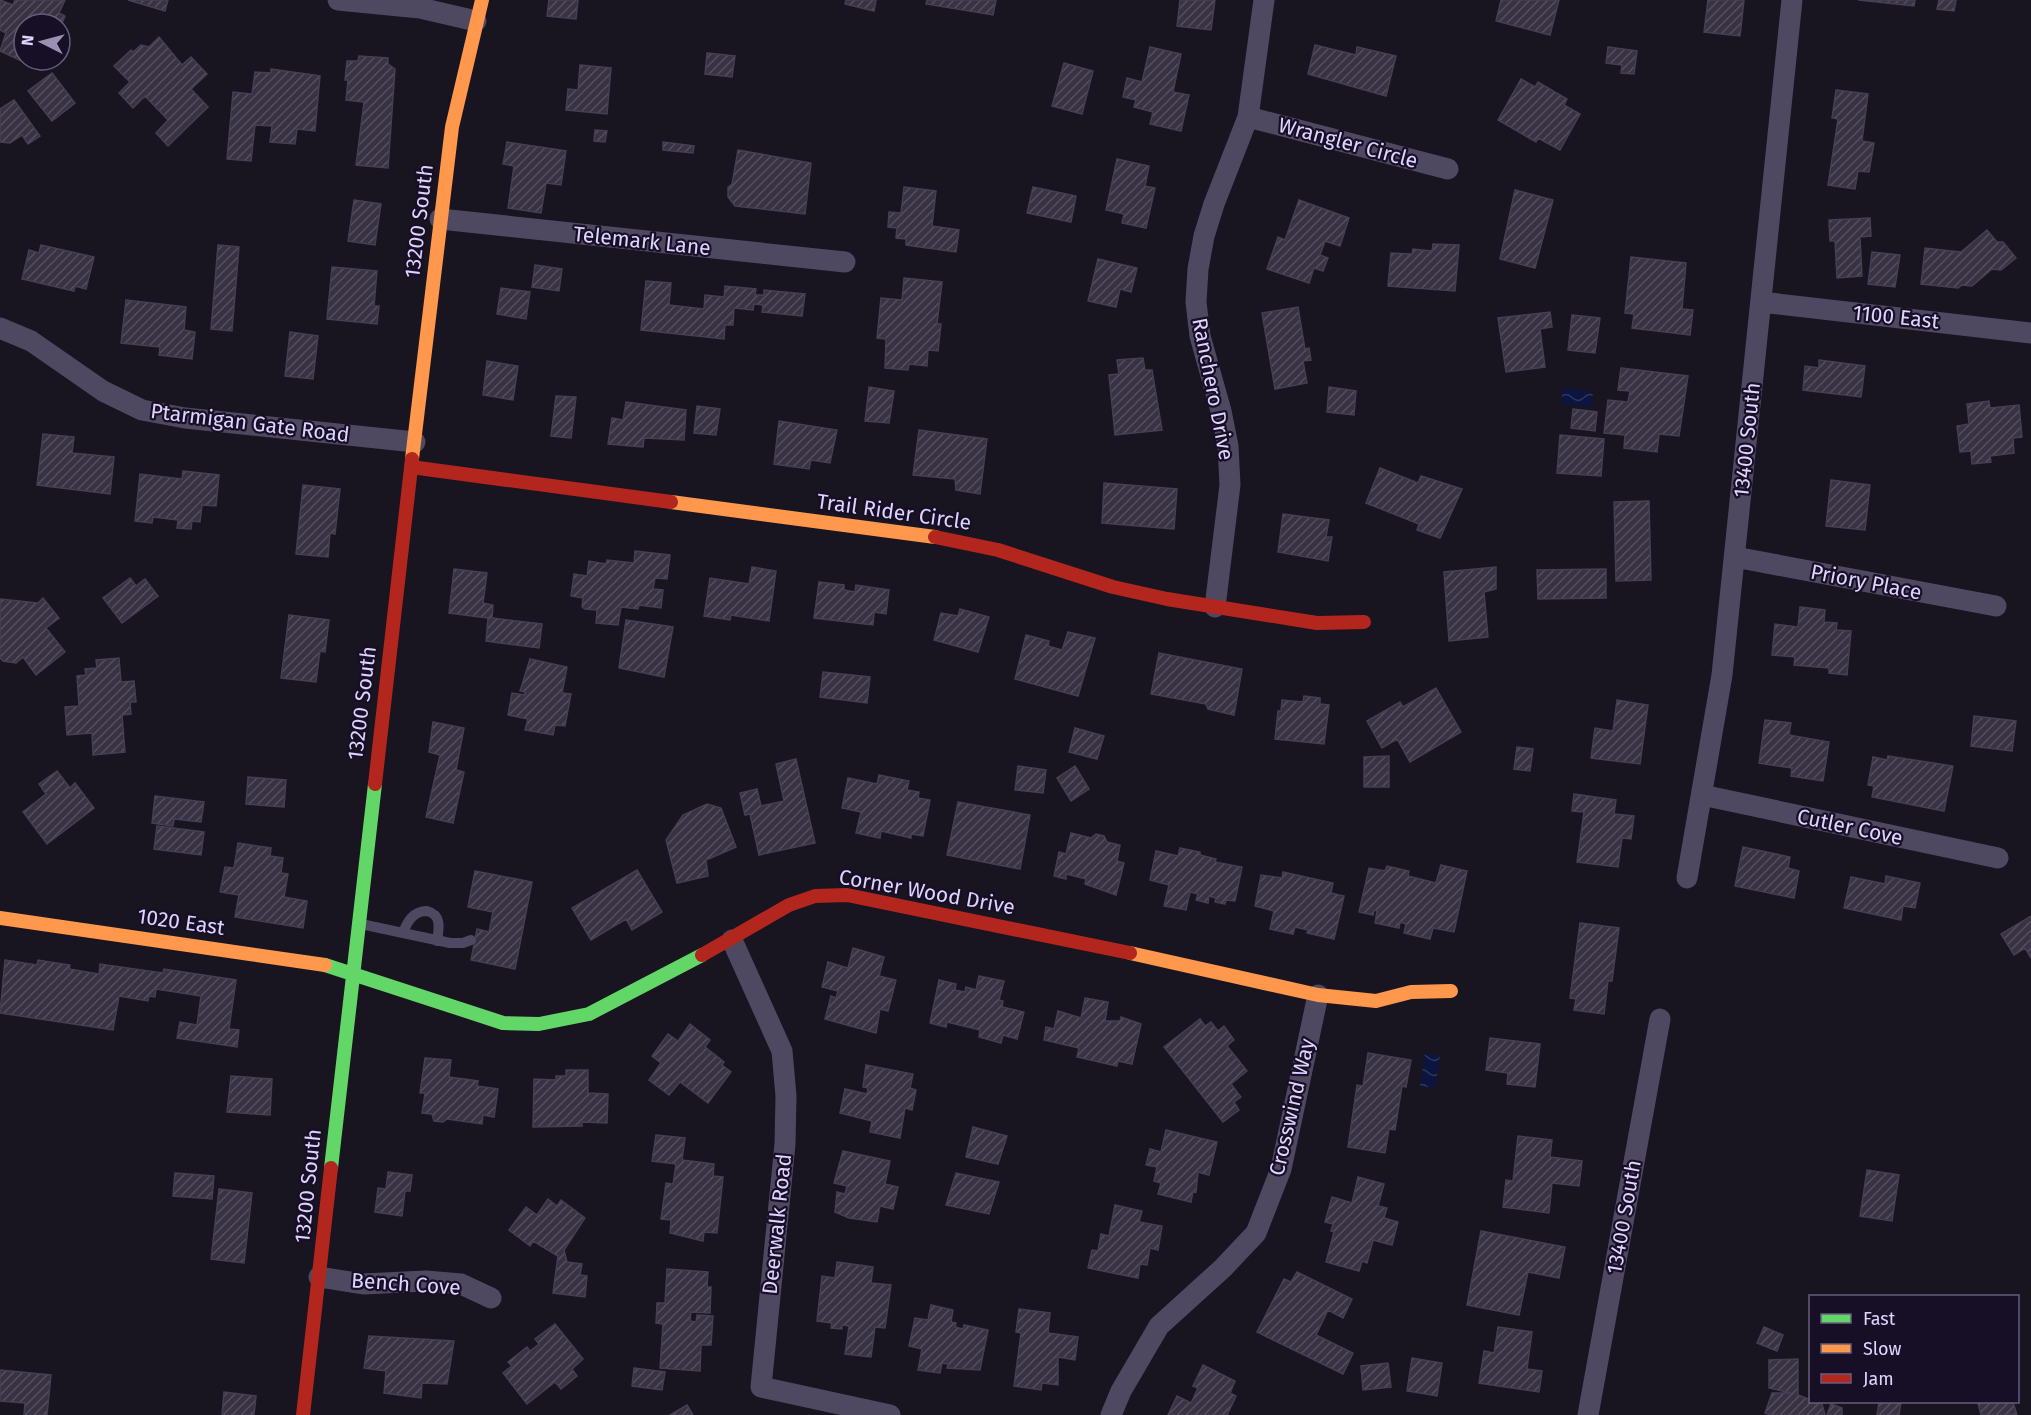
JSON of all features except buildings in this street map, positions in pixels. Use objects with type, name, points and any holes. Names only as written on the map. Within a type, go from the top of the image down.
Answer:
[{"type":"street","points":[[338,0],[420,9],[476,21]]},
{"type":"street","name":"13200 South","points":[[303,1415],[440,219],[452,127],[482,0]]},
{"type":"street","name":"Ranchero Drive","points":[[1215,607],[1230,485],[1224,429],[1200,336],[1196,302],[1198,269],[1204,236],[1214,204],[1248,117],[1264,0]]},
{"type":"street","name":"13400 South","points":[[1687,878],[1722,675],[1792,0]]},
{"type":"street","name":"Wrangler Circle","points":[[1248,117],[1448,169]]},
{"type":"street","name":"Telemark Lane","points":[[440,219],[845,262]]},
{"type":"street","name":"1100 East","points":[[1761,302],[2031,333]]},
{"type":"street","name":"Ptarmigan Gate Road","points":[[0,328],[31,341],[103,390],[142,410],[185,418],[415,442]]},
{"type":"street","name":"Trail Rider Circle","points":[[411,467],[956,541],[998,550],[1113,587],[1215,607],[1317,623],[1364,622]]},
{"type":"street","name":"Priory Place","points":[[1735,557],[1996,606]]},
{"type":"street","name":"Cutler Cove","points":[[1702,795],[1998,858]]},
{"type":"street","name":"Corner Wood Drive","points":[[353,975],[503,1023],[539,1024],[589,1014],[732,940],[789,905],[815,896],[847,895],[1069,939],[1318,995],[1376,1001],[1411,992],[1451,991]]},
{"type":"street","name":"1020 East","points":[[0,918],[328,965],[353,975]]},
{"type":"street","name":"Deerwalk Road","points":[[732,940],[782,1051],[786,1096],[785,1144],[761,1387],[890,1415]]},
{"type":"street","name":"Crosswind Way","points":[[1111,1415],[1121,1391],[1159,1326],[1223,1268],[1256,1233],[1281,1169],[1318,995]]},
{"type":"street","name":"13400 South","points":[[1588,1415],[1660,1019]]},
{"type":"street","name":"Bench Cove","points":[[319,1278],[363,1284],[426,1281],[461,1284],[491,1299]]},
{"type":"lane","points":[[403,933],[415,914],[427,911],[437,917],[439,924],[437,941]]},
{"type":"lane","points":[[358,923],[437,941],[463,944],[471,940]]},
{"type":"water","points":[[1563,388],[1593,392],[1591,407],[1561,403]]},
{"type":"water","points":[[1425,1053],[1440,1056],[1435,1088],[1420,1086]]},
{"type":"traffic: fast","points":[[331,1168],[375,784]]},
{"type":"traffic: fast","points":[[325,965],[503,1023],[539,1024],[589,1014],[702,955]]},
{"type":"traffic: slow","points":[[412,459],[452,127],[482,0]]},
{"type":"traffic: slow","points":[[671,502],[935,537]]},
{"type":"traffic: slow","points":[[0,918],[325,965]]},
{"type":"traffic: slow","points":[[1130,953],[1318,995],[1376,1001],[1411,992],[1451,991]]},
{"type":"traffic: jam","points":[[375,784],[412,459]]},
{"type":"traffic: jam","points":[[411,467],[671,502]]},
{"type":"traffic: jam","points":[[935,537],[998,550],[1113,587],[1167,599],[1317,623],[1364,622]]},
{"type":"traffic: jam","points":[[702,955],[789,905],[815,896],[847,895],[1130,953]]},
{"type":"traffic: jam","points":[[303,1415],[331,1168]]}]
